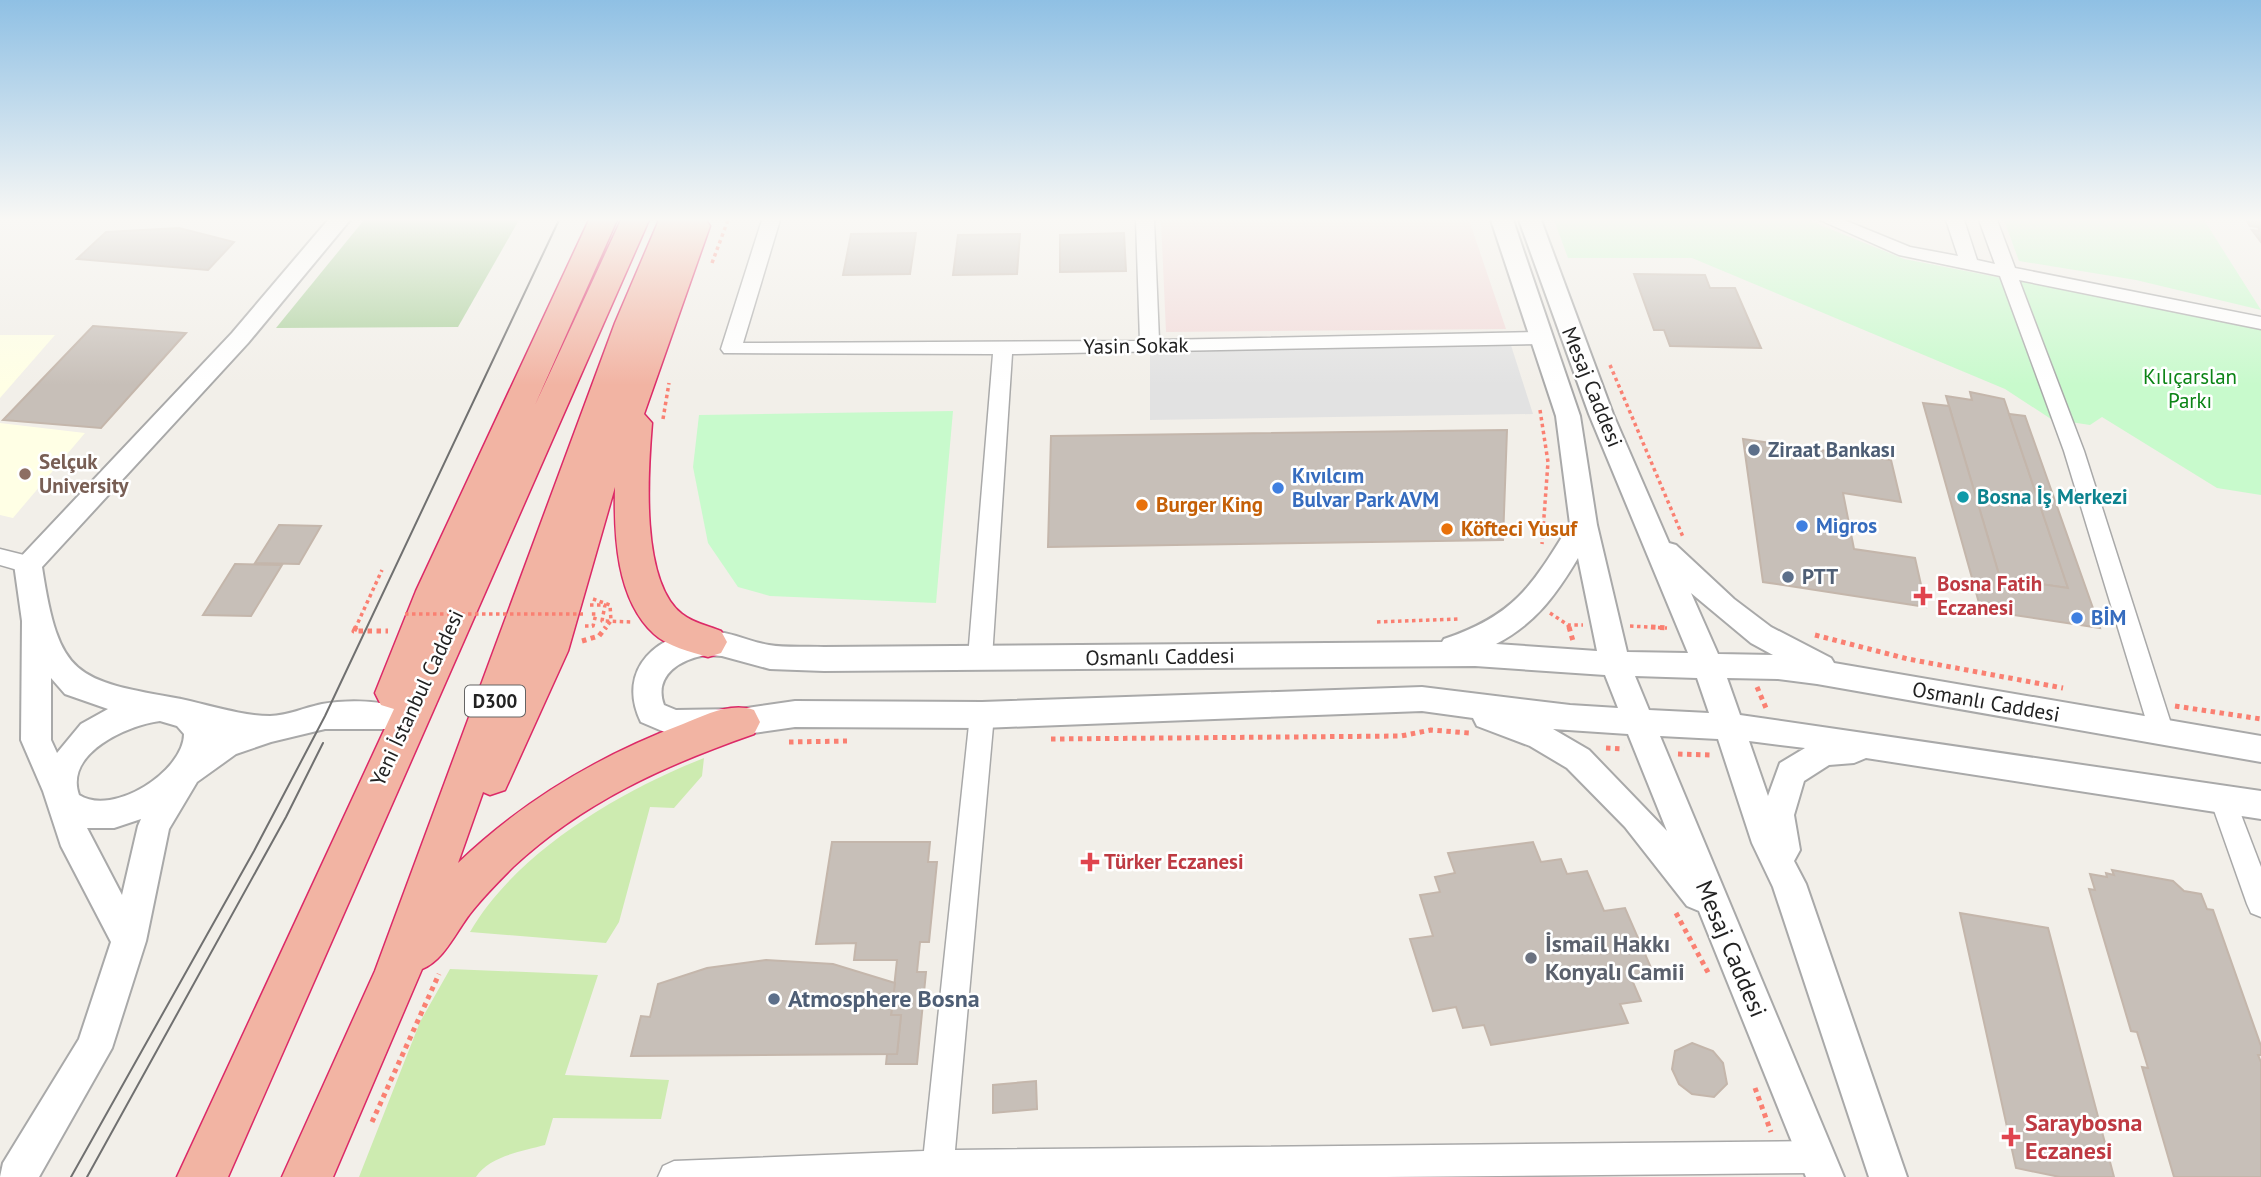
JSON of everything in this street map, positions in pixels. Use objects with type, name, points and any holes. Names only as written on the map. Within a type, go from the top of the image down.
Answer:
[{"type":"highway","points":[[298,960],[434,591],[578,275]]},
{"type":"highway","name":"Yeni İstanbul Caddesi","points":[[202,1177],[610,275]]},
{"type":"highway","name":"D300","points":[[307,1177],[396,977],[630,323],[650,275]]},
{"type":"highway","points":[[396,977],[549,651],[591,504],[642,380],[679,275]]},
{"type":"highway","points":[[642,380],[631,467],[634,528],[645,596],[668,624],[708,642]]},
{"type":"highway","points":[[396,977],[469,882],[528,826],[606,776],[684,738],[740,722]]},
{"type":"street","points":[[28,564],[240,338],[293,275]]},
{"type":"street","points":[[731,349],[754,275]]},
{"type":"street","points":[[1147,275],[1150,346]]},
{"type":"street","name":"Mesaj Caddesi","points":[[1520,275],[1568,416],[1584,525],[1615,664],[1642,737],[1821,1167]]},
{"type":"street","name":"Mesaj Caddesi","points":[[1550,275],[1601,414],[1672,544],[1692,631],[1709,668],[1735,739]]},
{"type":"street","points":[[2010,275],[2074,451],[2162,733]]},
{"type":"street","points":[[2015,275],[2261,323]]},
{"type":"street","name":"Yasin Sokak","points":[[731,349],[1150,346],[1541,338]]},
{"type":"street","points":[[980,658],[1003,347]]},
{"type":"street","points":[[1429,654],[1486,638],[1528,610],[1584,525]]},
{"type":"street","points":[[1672,544],[1724,607],[1761,635],[1839,676]]},
{"type":"street","points":[[0,557],[28,564]]},
{"type":"street","points":[[28,564],[36,621],[36,740],[66,805],[80,814],[100,816],[123,812],[147,803],[225,745],[271,729],[325,716],[386,716]]},
{"type":"street","points":[[36,621],[56,664],[76,685],[117,700],[271,729]]},
{"type":"street","points":[[708,642],[679,650],[656,664],[645,683],[645,699],[652,713],[674,723],[740,722],[796,715],[982,715],[1422,699],[1570,718],[1642,737],[1735,739],[1887,748],[2261,805]]},
{"type":"street","name":"Osmanlı Caddesi","points":[[708,642],[769,657],[1488,654],[1615,664],[1709,668],[1778,667],[2261,749]]},
{"type":"street","points":[[1422,699],[1502,722],[1541,737],[1578,759],[1636,817],[1718,918]]},
{"type":"street","points":[[17,1177],[94,1048],[129,941],[154,826],[186,772],[200,740],[198,727],[190,717],[178,710],[142,710],[103,726],[70,757],[61,775],[59,792],[77,846],[129,941]]},
{"type":"street","points":[[938,1166],[982,715]]},
{"type":"street","points":[[1735,739],[1768,843],[1788,884],[1888,1177]]},
{"type":"street","points":[[1788,884],[1778,815],[1791,772],[1824,752],[1887,748]]},
{"type":"street","points":[[2223,799],[2261,904]]},
{"type":"street","points":[[674,1177],[938,1166],[1364,1169],[1780,1157],[1821,1167]]},
{"type":"path","points":[[1605,354],[1672,544]]},
{"type":"path","points":[[1537,555],[1542,543],[1548,462],[1539,404]]},
{"type":"path","points":[[382,570],[354,631],[390,631]]},
{"type":"path","points":[[409,620],[414,609]]},
{"type":"path","points":[[405,614],[583,614]]},
{"type":"path","points":[[1377,622],[1471,618]]},
{"type":"path","points":[[1568,625],[1646,625],[1692,631]]},
{"type":"path","points":[[1812,634],[1908,659],[2069,689]]},
{"type":"path","points":[[2154,703],[2261,719]]},
{"type":"path","points":[[1038,740],[1401,736],[1431,730],[1472,733]]},
{"type":"path","points":[[1606,748],[1642,737],[1691,755],[1735,739]]},
{"type":"path","points":[[785,742],[854,741]]},
{"type":"path","points":[[1672,904],[1717,988]]},
{"type":"path","points":[[1754,1085],[1780,1157]]},
{"type":"shaded area","points":[[1163,275],[1488,275],[1506,329],[1166,332]]},
{"type":"shaded area","points":[[0,335],[55,335],[0,398]]},
{"type":"shaded area","points":[[1509,339],[1533,414],[1150,420],[1150,347]]},
{"type":"shaded area","name":"Selçuk University","points":[[0,423],[85,433],[13,518],[0,515]]},
{"type":"green space","points":[[319,275],[488,275],[458,327],[276,328]]},
{"type":"green space","name":"Kılıçarslan Parkı","points":[[1732,275],[1986,275],[2261,328],[2261,495],[2217,488],[2102,417],[2090,425],[2051,419],[2005,389]]},
{"type":"green space","points":[[2105,275],[2239,275],[2261,310]]},
{"type":"green space","points":[[953,411],[936,603],[770,596],[738,587],[708,543],[693,467],[699,415]]},
{"type":"green space","points":[[704,758],[702,776],[674,808],[650,807],[619,922],[606,943],[470,932],[490,903],[542,850],[605,806]]},
{"type":"green space","points":[[450,969],[598,975],[565,1075],[669,1080],[661,1119],[553,1118],[545,1145],[498,1159],[476,1177],[359,1177],[420,1022]]},
{"type":"building","points":[[1634,275],[1705,275],[1710,288],[1735,288],[1761,348],[1670,346],[1664,330],[1654,330]]},
{"type":"building","points":[[93,326],[186,333],[101,428],[3,420]]},
{"type":"building","points":[[1970,392],[2004,399],[2068,588],[2000,578],[1946,396],[1972,400]]},
{"type":"building","name":"Bosna İş Merkezi","points":[[1923,403],[1949,406],[2000,578],[2068,588],[2009,414],[2025,416],[2100,628],[1981,610]]},
{"type":"building","name":"Kıvılcım Bulvar Park AVM","points":[[1507,430],[1503,540],[1048,547],[1051,436]]},
{"type":"building","name":"Migros","points":[[1743,439],[1891,460],[1901,502],[1843,493],[1854,549],[1915,558],[1926,607],[1763,582]]},
{"type":"building","points":[[279,525],[321,526],[299,564],[255,563]]},
{"type":"building","points":[[235,564],[282,565],[251,616],[203,615]]},
{"type":"building","points":[[832,842],[930,842],[928,862],[937,862],[929,942],[920,942],[917,972],[926,972],[917,1064],[886,1064],[887,1054],[897,1054],[901,1015],[891,1015],[897,960],[854,960],[856,943],[816,944]]},
{"type":"building","name":"İsmail Hakkı Konyalı Camii","points":[[1533,842],[1541,862],[1561,859],[1567,874],[1587,871],[1604,911],[1625,908],[1655,977],[1632,980],[1641,1001],[1620,1004],[1628,1023],[1491,1045],[1484,1025],[1463,1028],[1456,1007],[1433,1011],[1410,939],[1433,936],[1420,895],[1440,892],[1435,877],[1455,873],[1448,853]]},
{"type":"building","points":[[2112,870],[2173,881],[2184,891],[2201,894],[2207,909],[2213,910],[2261,1046],[2261,1055],[2258,1055],[2261,1062],[2261,1177],[2174,1177],[2142,1067],[2148,1068],[2137,1032],[2131,1031],[2089,889],[2095,890],[2090,874],[2107,877],[2106,873],[2114,875]]},
{"type":"building","points":[[1960,913],[2048,928],[2114,1177],[2060,1177],[2016,1168]]},
{"type":"building","name":"Atmosphere Bosna","points":[[766,960],[833,964],[895,983],[891,1015],[901,1015],[897,1054],[631,1056],[641,1016],[650,1017],[658,984],[707,968]]},
{"type":"building","points":[[1692,1043],[1713,1051],[1723,1063],[1727,1084],[1714,1097],[1692,1094],[1679,1084],[1672,1069],[1675,1051]]},
{"type":"building","points":[[1036,1081],[1037,1109],[993,1113],[993,1085]]},
{"type":"tram line","points":[[71,1177],[254,851],[325,716],[533,275]]},
{"type":"tram line","points":[[87,1177],[286,817],[323,743]]},
{"type":"place","name":"Ziraat Bankası","points":[[1754,450]]},
{"type":"place","name":"Selçuk University","points":[[25,474]]},
{"type":"place","name":"Kıvılcım Bulvar Park AVM","points":[[1278,488]]},
{"type":"place","name":"Bosna İş Merkezi","points":[[1963,497]]},
{"type":"place","name":"Burger King","points":[[1142,505]]},
{"type":"place","name":"Migros","points":[[1802,526]]},
{"type":"place","name":"Köfteci Yusuf","points":[[1447,529]]},
{"type":"place","name":"PTT","points":[[1788,577]]},
{"type":"place","name":"Bosna Fatih Eczanesi","points":[[1923,596]]},
{"type":"place","name":"BİM","points":[[2077,618]]},
{"type":"place","name":"Türker Eczanesi","points":[[1090,862]]},
{"type":"place","name":"İsmail Hakkı Konyalı Camii","points":[[1531,958]]},
{"type":"place","name":"Atmosphere Bosna","points":[[774,999]]},
{"type":"place","name":"Saraybosna Eczanesi","points":[[2011,1137]]}]
